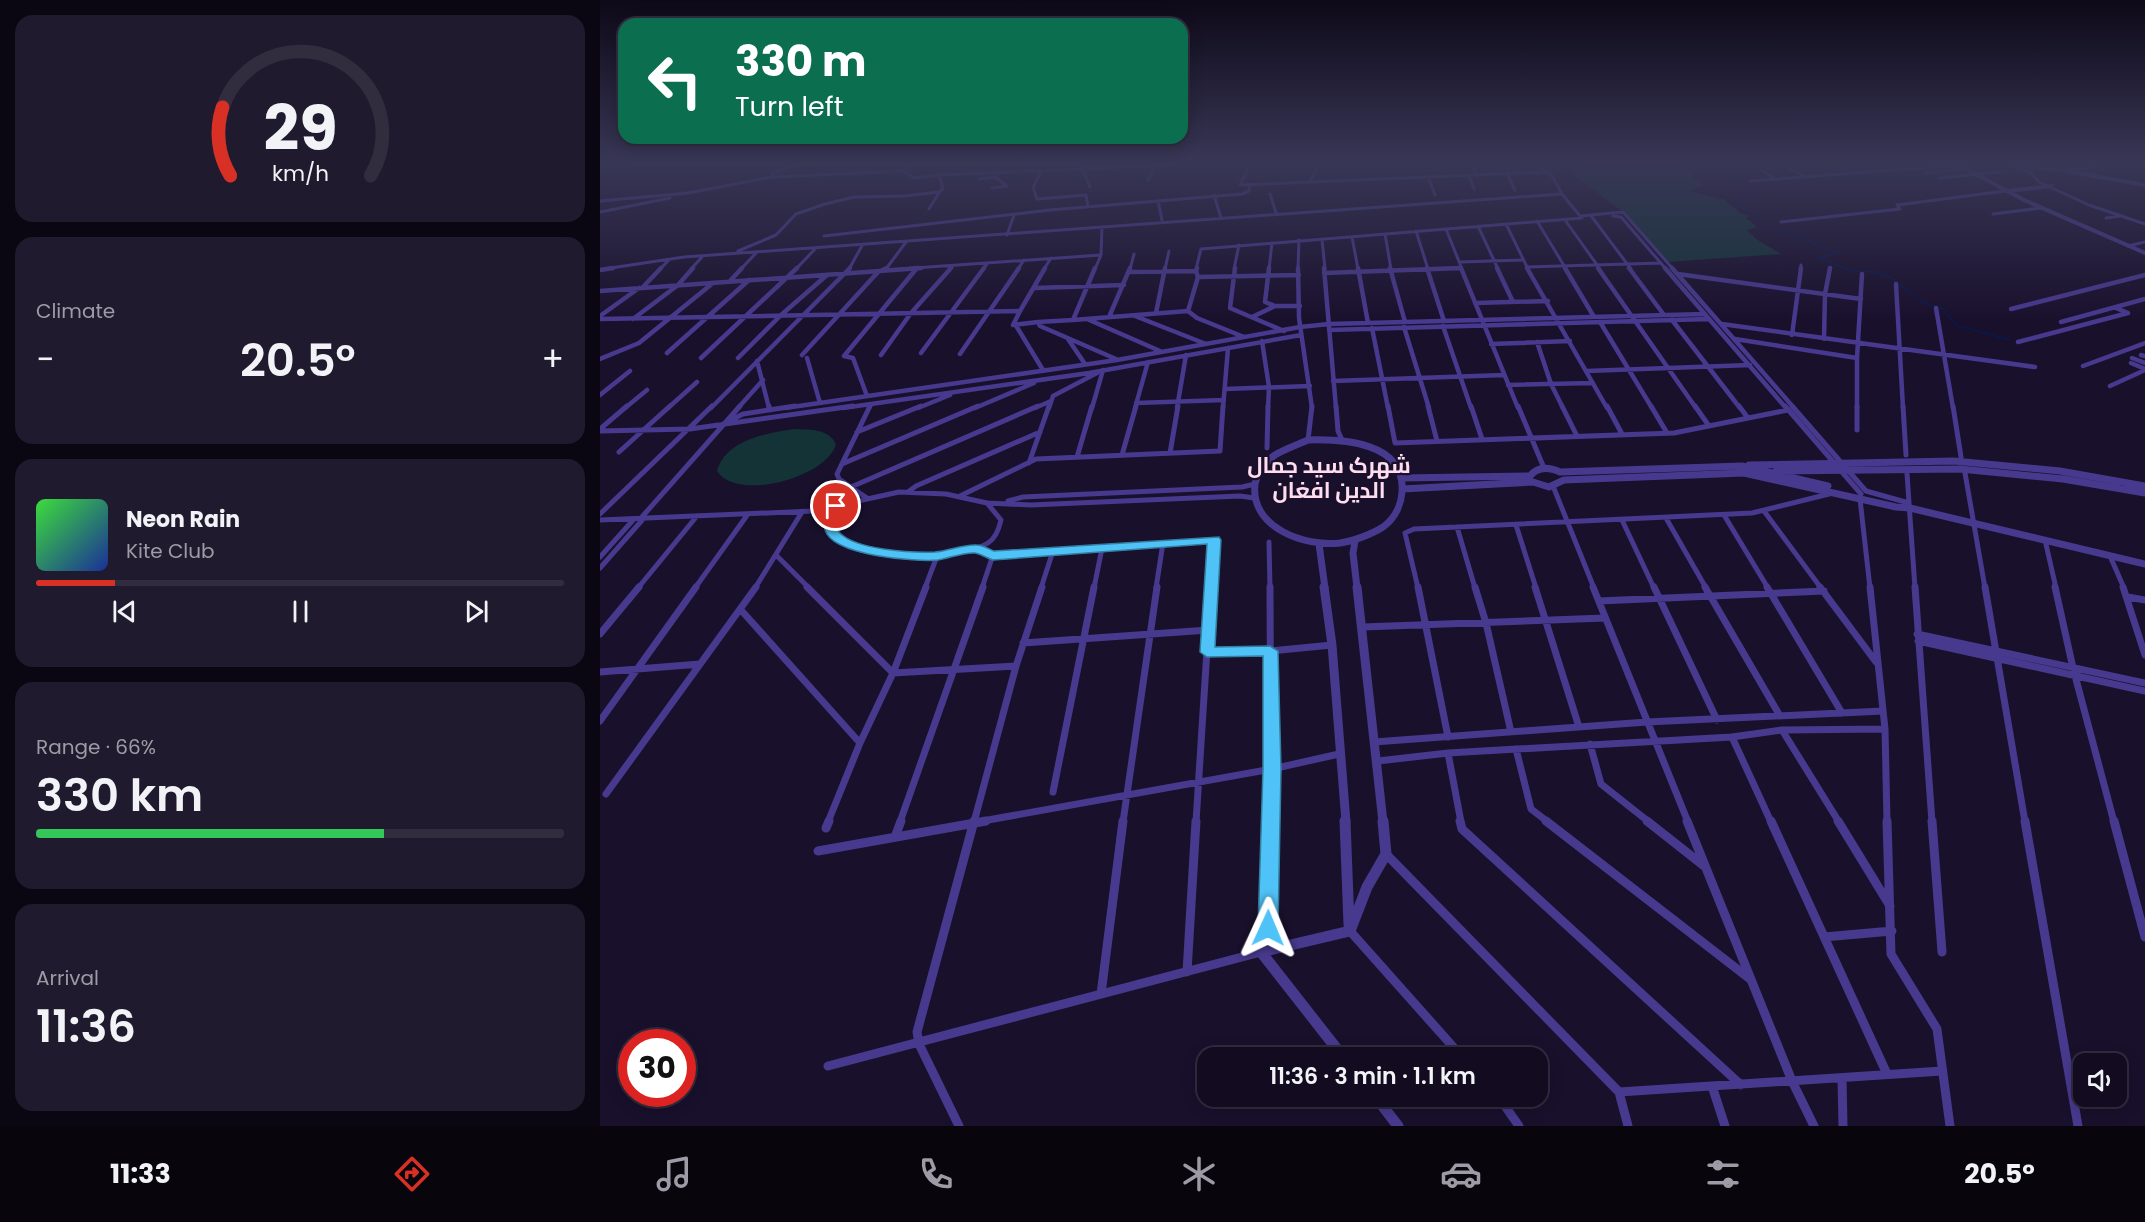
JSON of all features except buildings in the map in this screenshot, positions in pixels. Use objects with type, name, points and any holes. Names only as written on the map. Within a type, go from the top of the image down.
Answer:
[{"type":"street","points":[[727,254],[776,235],[795,215]]},
{"type":"street","points":[[1006,235],[1014,215]]},
{"type":"street","points":[[824,236],[1018,215]]},
{"type":"street","points":[[1160,215],[1161,220]]},
{"type":"street","points":[[600,270],[670,258],[1259,215]]},
{"type":"street","points":[[1579,215],[1596,215]]},
{"type":"street","points":[[1625,215],[1722,324],[1841,466],[1860,496],[1885,729],[1891,954],[1937,1029],[1950,1126]]},
{"type":"street","points":[[1781,222],[1849,215]]},
{"type":"street","points":[[2055,215],[2093,233],[2145,253]]},
{"type":"street","points":[[2119,215],[2144,223]]},
{"type":"street","points":[[2106,218],[2123,216]]},
{"type":"street","points":[[1592,217],[1664,315]]},
{"type":"street","points":[[1188,311],[1198,277],[1196,271],[1201,249],[1537,221],[1621,217],[1788,410],[1841,466],[1866,491],[1910,506]]},
{"type":"street","points":[[1565,220],[1709,426]]},
{"type":"street","points":[[1537,221],[1594,317]]},
{"type":"street","points":[[2131,225],[2144,223]]},
{"type":"street","points":[[1506,224],[1522,260],[1559,320],[1622,434]]},
{"type":"street","points":[[1478,226],[1513,302]]},
{"type":"street","points":[[1073,320],[1101,255],[1102,227]]},
{"type":"street","points":[[1446,229],[1491,344],[1544,468]]},
{"type":"street","points":[[1416,231],[1443,324],[1482,440]]},
{"type":"street","points":[[1385,234],[1391,271],[1437,441]]},
{"type":"street","points":[[1352,237],[1395,443],[1667,433],[1788,410]]},
{"type":"street","points":[[1322,239],[1338,431],[1342,440]]},
{"type":"street","points":[[1299,240],[1300,327],[1310,386],[1311,432],[1308,441]]},
{"type":"street","points":[[820,403],[805,357],[838,314],[878,272],[886,270],[906,242]]},
{"type":"street","points":[[2128,246],[2145,242]]},
{"type":"street","points":[[1272,243],[1265,302],[1275,306],[1300,306]]},
{"type":"street","points":[[600,514],[660,454],[690,429],[801,315],[847,273],[863,244]]},
{"type":"street","points":[[1239,245],[1230,308],[1284,331]]},
{"type":"street","points":[[700,358],[789,277],[817,248]]},
{"type":"street","points":[[1156,313],[1169,251]]},
{"type":"street","points":[[730,281],[757,252]]},
{"type":"street","points":[[1110,316],[1130,272],[1134,254]]},
{"type":"street","points":[[601,291],[1101,255]]},
{"type":"street","points":[[632,319],[678,285],[703,256]]},
{"type":"street","points":[[600,318],[641,288],[670,258]]},
{"type":"street","points":[[1043,370],[1015,324],[1013,325],[1051,258]]},
{"type":"street","points":[[960,354],[1024,260]]},
{"type":"street","points":[[1459,262],[1522,260]]},
{"type":"street","points":[[921,353],[988,262]]},
{"type":"street","points":[[1527,267],[1660,263]]},
{"type":"street","points":[[881,356],[911,313],[955,265]]},
{"type":"street","points":[[1792,335],[1801,265]]},
{"type":"street","points":[[867,396],[853,358],[844,356],[918,267]]},
{"type":"street","points":[[1324,273],[1461,268]]},
{"type":"street","points":[[1824,339],[1825,294],[1830,268]]},
{"type":"street","points":[[1130,272],[1196,271]]},
{"type":"street","points":[[738,358],[827,274]]},
{"type":"street","points":[[1678,274],[1861,298]]},
{"type":"street","points":[[1857,430],[1857,358],[1862,274]]},
{"type":"street","points":[[1198,277],[1299,275]]},
{"type":"street","points":[[2010,309],[2145,275]]},
{"type":"street","points":[[2135,278],[2145,281]]},
{"type":"street","points":[[667,352],[750,280]]},
{"type":"street","points":[[602,360],[629,349],[713,283]]},
{"type":"street","points":[[1896,284],[1906,454]]},
{"type":"street","points":[[1034,288],[1124,285]]},
{"type":"street","points":[[2061,322],[2145,300]]},
{"type":"street","points":[[1475,303],[1548,301]]},
{"type":"street","points":[[1252,317],[1275,306]]},
{"type":"street","points":[[1936,308],[1961,457]]},
{"type":"street","points":[[2018,342],[2128,313],[2116,308]]},
{"type":"street","points":[[600,318],[1020,311]]},
{"type":"street","points":[[1015,324],[1188,311],[1197,318],[1245,338]]},
{"type":"street","points":[[1559,320],[1600,322],[1664,315],[1705,314]]},
{"type":"street","points":[[1131,315],[1207,344]]},
{"type":"street","points":[[723,424],[743,414],[1117,360],[1300,327],[1483,323],[1594,317],[1709,319]]},
{"type":"street","points":[[1086,319],[1162,352]]},
{"type":"street","points":[[1672,320],[1748,418]]},
{"type":"street","points":[[1038,322],[1040,326],[1117,360]]},
{"type":"street","points":[[1600,322],[1667,433]]},
{"type":"street","points":[[1722,324],[1900,351],[2036,367]]},
{"type":"street","points":[[600,430],[690,429],[1103,370],[1301,334]]},
{"type":"street","points":[[1068,338],[1085,364]]},
{"type":"street","points":[[1734,339],[1857,358]]},
{"type":"street","points":[[1262,341],[1269,387],[1267,448]]},
{"type":"street","points":[[1491,344],[1570,341]]},
{"type":"street","points":[[1537,342],[1551,384],[1577,436]]},
{"type":"street","points":[[2083,366],[2145,343]]},
{"type":"street","points":[[960,496],[1036,459],[1220,451],[1228,348]]},
{"type":"street","points":[[1170,453],[1186,355]]},
{"type":"street","points":[[757,361],[770,410]]},
{"type":"street","points":[[2145,363],[2132,361],[2145,370]]},
{"type":"street","points":[[1122,455],[1148,362]]},
{"type":"street","points":[[1587,371],[1669,370],[1750,365]]},
{"type":"street","points":[[1029,463],[1053,396],[1103,370]]},
{"type":"street","points":[[1077,458],[1103,370]]},
{"type":"street","points":[[2110,386],[2145,370]]},
{"type":"street","points":[[600,395],[630,371]]},
{"type":"street","points":[[1334,381],[1504,375]]},
{"type":"street","points":[[842,464],[1043,379]]},
{"type":"street","points":[[600,557],[639,518],[763,380]]},
{"type":"street","points":[[619,452],[697,382]]},
{"type":"street","points":[[1508,385],[1593,383]]},
{"type":"street","points":[[1225,389],[1310,386]]},
{"type":"street","points":[[600,430],[647,390]]},
{"type":"street","points":[[857,432],[959,392]]},
{"type":"street","points":[[1136,403],[1224,400]]},
{"type":"street","points":[[851,487],[1051,401]]},
{"type":"street","points":[[867,498],[837,477],[872,404]]},
{"type":"street","points":[[908,492],[916,486],[1040,432]]},
{"type":"street","points":[[1342,440],[1375,449],[1395,466],[1401,478],[1402,489],[1399,513],[1390,523],[1355,541],[1319,544],[1304,541],[1274,528],[1260,512],[1254,498],[1255,484],[1260,470],[1268,459],[1282,450],[1308,441],[1342,440]]},
{"type":"street","points":[[1766,472],[1925,460],[1995,464],[2145,486]]},
{"type":"street","points":[[1531,479],[1534,471],[1544,468],[1560,472],[1841,466],[1931,468],[1999,471],[2145,493]]},
{"type":"street","points":[[1743,469],[1833,493],[1860,496]]},
{"type":"street","points":[[1401,478],[1531,479],[1542,486],[1553,486],[1564,480],[1743,469],[1766,472],[1910,506],[2145,564]]},
{"type":"street","points":[[1560,472],[1564,480]]},
{"type":"street","points":[[1907,473],[1942,952]]},
{"type":"street","points":[[1965,473],[2078,1126]]},
{"type":"street","points":[[1402,489],[1531,479]]},
{"type":"street","points":[[1000,503],[1023,497],[1242,487],[1255,484]]},
{"type":"street","points":[[1553,486],[1792,1081],[1814,1126]]},
{"type":"street","points":[[600,520],[802,512],[908,492],[960,496],[987,503],[1031,505],[1240,495],[1254,498]]},
{"type":"street","points":[[1448,737],[1427,626],[1405,532],[1414,529],[1724,515],[1764,510],[1833,493]]},
{"type":"street","points":[[836,506],[832,514],[832,530],[836,537],[858,548],[879,553],[937,556],[977,549],[988,543],[1000,528],[1001,520],[987,503]]},
{"type":"street","points":[[1764,510],[1878,663]]},
{"type":"street","points":[[606,794],[741,610],[777,556],[802,512]]},
{"type":"street","points":[[600,721],[748,514]]},
{"type":"street","points":[[1724,515],[1842,713]]},
{"type":"street","points":[[600,634],[697,516]]},
{"type":"street","points":[[600,568],[639,518]]},
{"type":"street","points":[[1666,518],[1713,596],[1780,716]]},
{"type":"street","points":[[1622,520],[1717,720]]},
{"type":"street","points":[[1515,525],[1579,727]]},
{"type":"street","points":[[1457,527],[1486,623],[1511,732]]},
{"type":"street","points":[[977,549],[993,555],[1214,540],[1187,972]]},
{"type":"street","points":[[2045,540],[2074,672],[2145,937]]},
{"type":"street","points":[[1350,931],[1367,887],[1386,855],[1378,761],[1353,553],[1355,541]]},
{"type":"street","points":[[1269,542],[1272,769],[1264,951],[1336,1047]]},
{"type":"street","points":[[1101,994],[1163,543]]},
{"type":"street","points":[[1319,544],[1332,645],[1348,855],[1350,931],[1453,1047]]},
{"type":"street","points":[[1053,792],[1102,548]]},
{"type":"street","points":[[958,1126],[919,1042],[917,1032],[1016,666],[1053,551]]},
{"type":"street","points":[[895,837],[955,670],[993,555]]},
{"type":"street","points":[[777,556],[892,673],[1016,666]]},
{"type":"street","points":[[826,828],[860,742],[892,673],[937,556]]},
{"type":"street","points":[[2110,556],[2128,597],[2145,655]]},
{"type":"street","points":[[1599,602],[1824,591]]},
{"type":"street","points":[[2128,597],[2145,600]]},
{"type":"street","points":[[741,610],[860,742]]},
{"type":"street","points":[[1363,627],[1605,618]]},
{"type":"street","points":[[1023,644],[1209,630]]},
{"type":"street","points":[[1918,638],[2074,672],[2145,691]]},
{"type":"street","points":[[1207,652],[1270,651],[1332,645]]},
{"type":"street","points":[[600,672],[700,664]]},
{"type":"street","points":[[2074,672],[2145,683]]},
{"type":"street","points":[[1374,742],[1647,722],[1883,711]]},
{"type":"street","points":[[1378,761],[1449,753],[1732,736],[1782,730],[1885,729]]},
{"type":"street","points":[[1782,730],[1890,907]]},
{"type":"street","points":[[1732,736],[1887,1074]]},
{"type":"street","points":[[1590,744],[1601,784],[1706,868]]},
{"type":"street","points":[[1516,749],[1531,809],[1751,980]]},
{"type":"street","points":[[1449,753],[1462,829],[1742,1085]]},
{"type":"street","points":[[818,851],[1272,769],[1339,754]]},
{"type":"street","points":[[1386,855],[1619,1092],[1628,1126]]},
{"type":"street","points":[[1824,937],[1892,930]]},
{"type":"street","points":[[828,1066],[1264,951],[1350,931]]},
{"type":"street","points":[[1619,1092],[1942,1071]]},
{"type":"street","points":[[1842,1078],[1843,1126]]},
{"type":"street","points":[[1712,1086],[1725,1126]]},
{"type":"street","points":[[1383,1107],[1398,1126]]},
{"type":"street","points":[[1506,1107],[1519,1126]]},
{"type":"green space","points":[[1625,215],[1745,215],[1749,216],[1746,218],[1757,227],[1747,230],[1756,239],[1781,254],[1667,262]]},
{"type":"green space","points":[[794,429],[823,432],[836,444],[829,456],[816,467],[780,482],[742,485],[727,480],[717,471],[721,460],[738,445],[760,436]]},
{"type":"waterway","points":[[1755,215],[1772,226],[1838,253],[1818,258],[1853,271],[1873,272],[1892,278],[1923,303],[1943,309],[1956,325],[2010,340]]},
{"type":"waterway","points":[[2120,215],[2124,216]]},
{"type":"district","name":"شهرک سید جمال الدین افغان","points":[[1329,478]]},
{"type":"route","points":[[836,506],[832,514],[832,530],[836,537],[858,548],[879,553],[937,556],[977,549],[993,555],[1214,540],[1207,652],[1270,651],[1272,769],[1268,928]]}]
